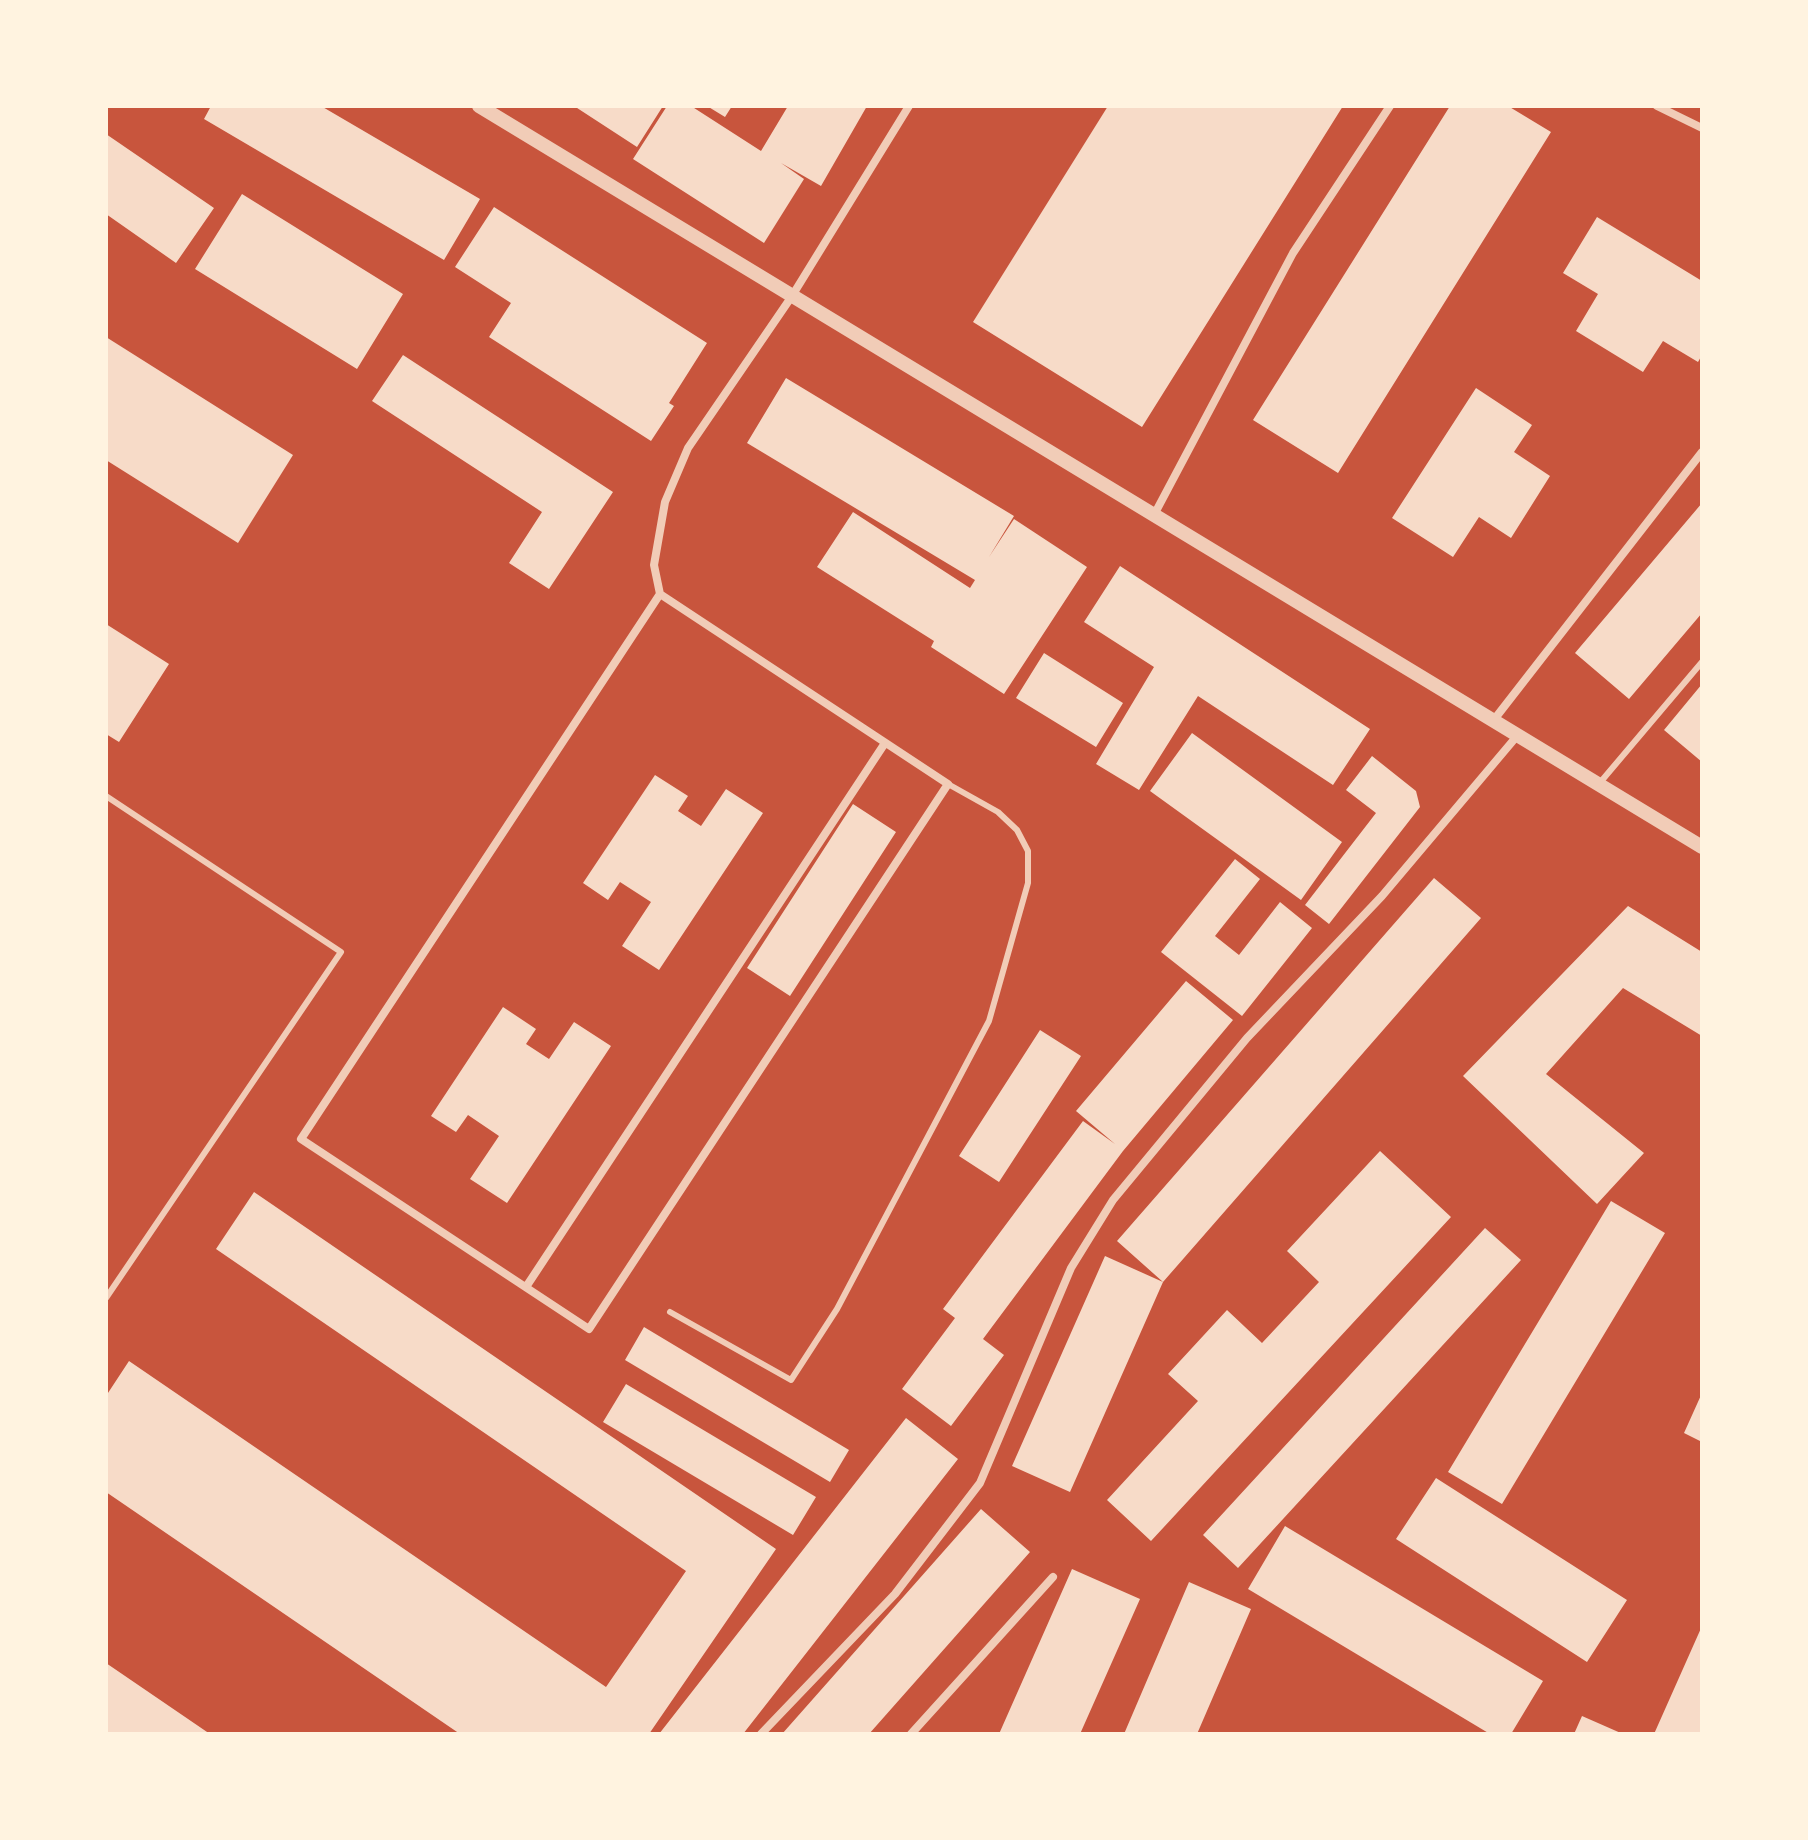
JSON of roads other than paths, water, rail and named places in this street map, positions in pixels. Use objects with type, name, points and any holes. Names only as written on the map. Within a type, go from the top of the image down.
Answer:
[{"type":"street","points":[[479,106],[1702,847]]},
{"type":"street","points":[[660,594],[301,1139],[589,1329],[948,784],[660,594],[654,565],[665,502],[688,448],[792,296],[909,106]]},
{"type":"street","points":[[1154,515],[1293,253],[1390,106]]},
{"type":"street","points":[[1657,106],[1702,128]]},
{"type":"street","points":[[1493,721],[1702,452]]},
{"type":"street","points":[[761,1734],[895,1594],[980,1483],[1071,1268],[1113,1200],[1247,1038],[1382,896],[1517,736]]},
{"type":"street","points":[[526,1287],[885,743]]},
{"type":"street","points":[[911,1734],[1053,1577]]},
{"type":"lane","points":[[1598,785],[1702,662]]},
{"type":"lane","points":[[670,1312],[791,1380],[837,1309],[989,1021],[1028,883],[1028,851],[1017,830],[998,812],[948,784]]},
{"type":"lane","points":[[106,796],[341,952],[106,1298]]}]
